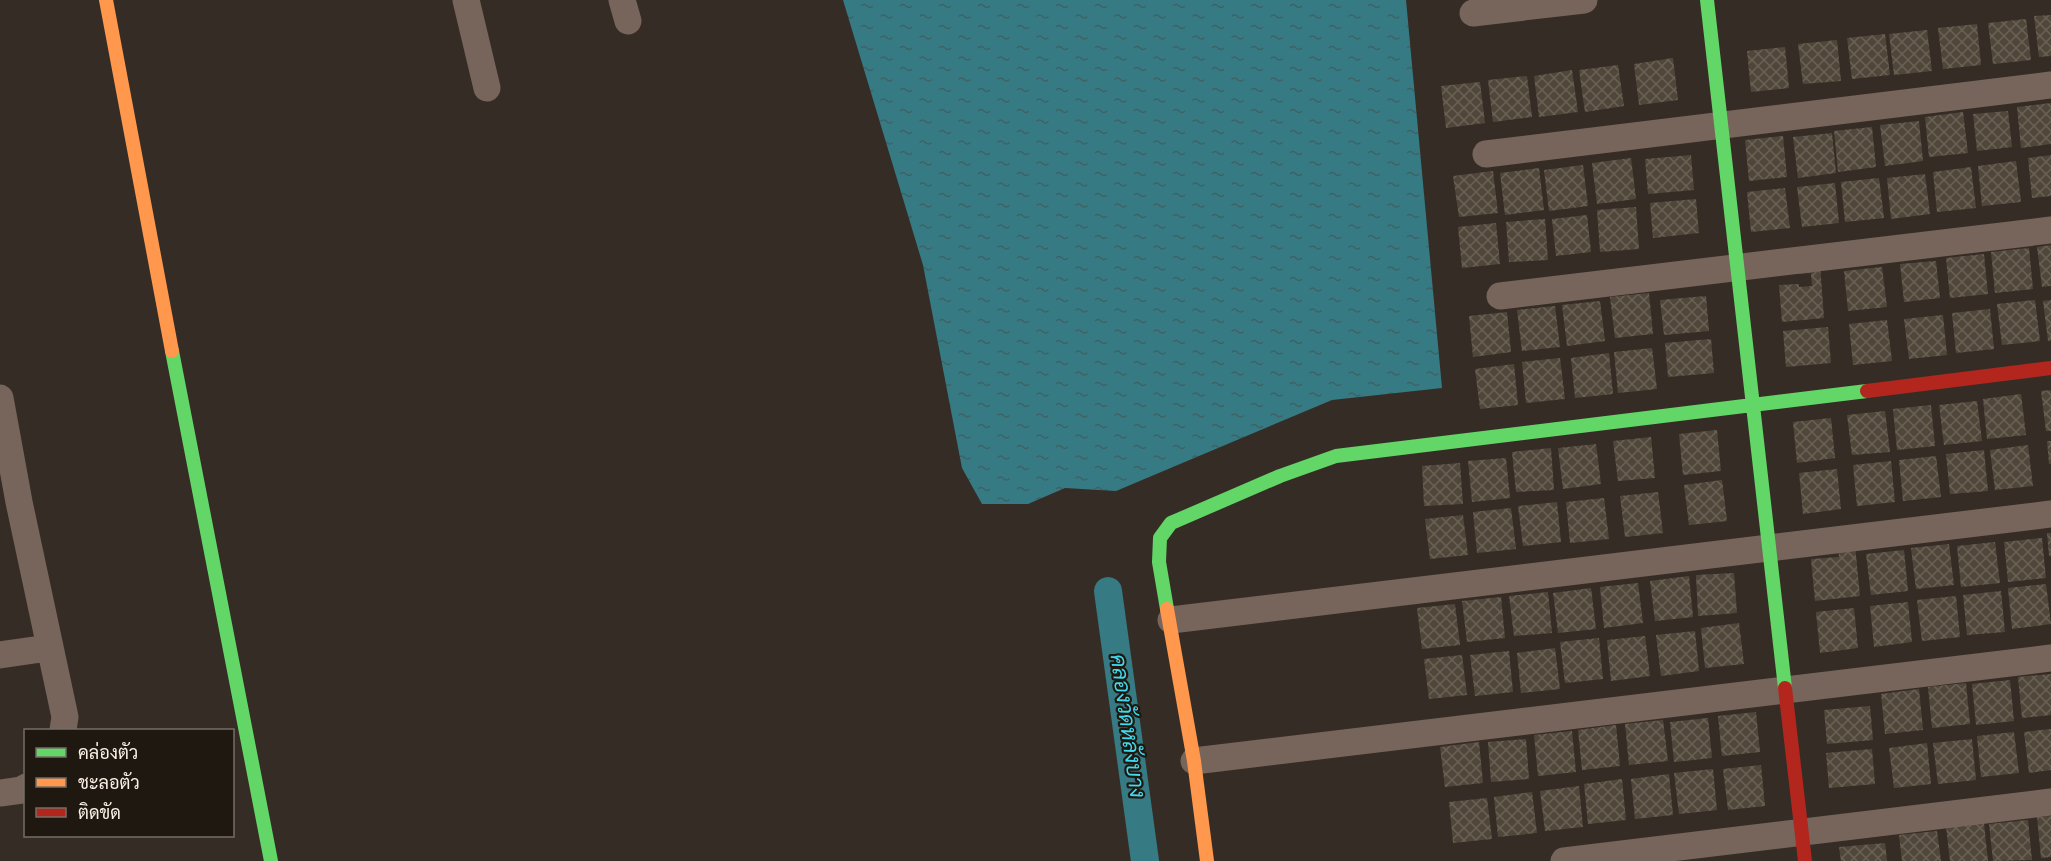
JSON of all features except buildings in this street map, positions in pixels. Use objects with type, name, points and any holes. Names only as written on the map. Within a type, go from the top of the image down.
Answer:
[{"type":"street","points":[[106,0],[271,861]]},
{"type":"street","points":[[466,0],[487,88]]},
{"type":"street","points":[[1473,13],[1584,0]]},
{"type":"street","points":[[1707,0],[1805,861]]},
{"type":"street","points":[[1486,154],[2051,86]]},
{"type":"street","points":[[1500,296],[2051,230]]},
{"type":"street","points":[[1207,861],[1194,761],[1159,562],[1160,538],[1172,523],[1280,476],[1336,456],[2051,368]]},
{"type":"street","points":[[0,398],[9,503],[65,717],[63,729]]},
{"type":"street","points":[[1171,620],[2051,514]]},
{"type":"street","points":[[0,655],[48,648]]},
{"type":"street","points":[[1194,761],[2051,658]]},
{"type":"street","points":[[0,793],[24,788]]},
{"type":"street","points":[[1564,861],[2051,802]]},
{"type":"water","points":[[843,0],[1406,0],[1442,388],[1332,400],[1116,491],[1065,488],[1028,504],[982,504],[962,468],[923,265]]},
{"type":"waterway","name":"คลองวัดหลังบาง","points":[[1108,591],[1145,861]]},
{"type":"traffic: fast","points":[[1707,0],[1785,688]]},
{"type":"traffic: fast","points":[[172,351],[271,861]]},
{"type":"traffic: fast","points":[[1167,609],[1159,562],[1160,538],[1171,523],[1280,476],[1336,456],[1867,391]]},
{"type":"traffic: slow","points":[[106,0],[172,351]]},
{"type":"traffic: slow","points":[[1167,609],[1194,761],[1207,861]]},
{"type":"traffic: jam","points":[[1867,391],[2051,368]]},
{"type":"traffic: jam","points":[[1785,688],[1805,861]]}]
